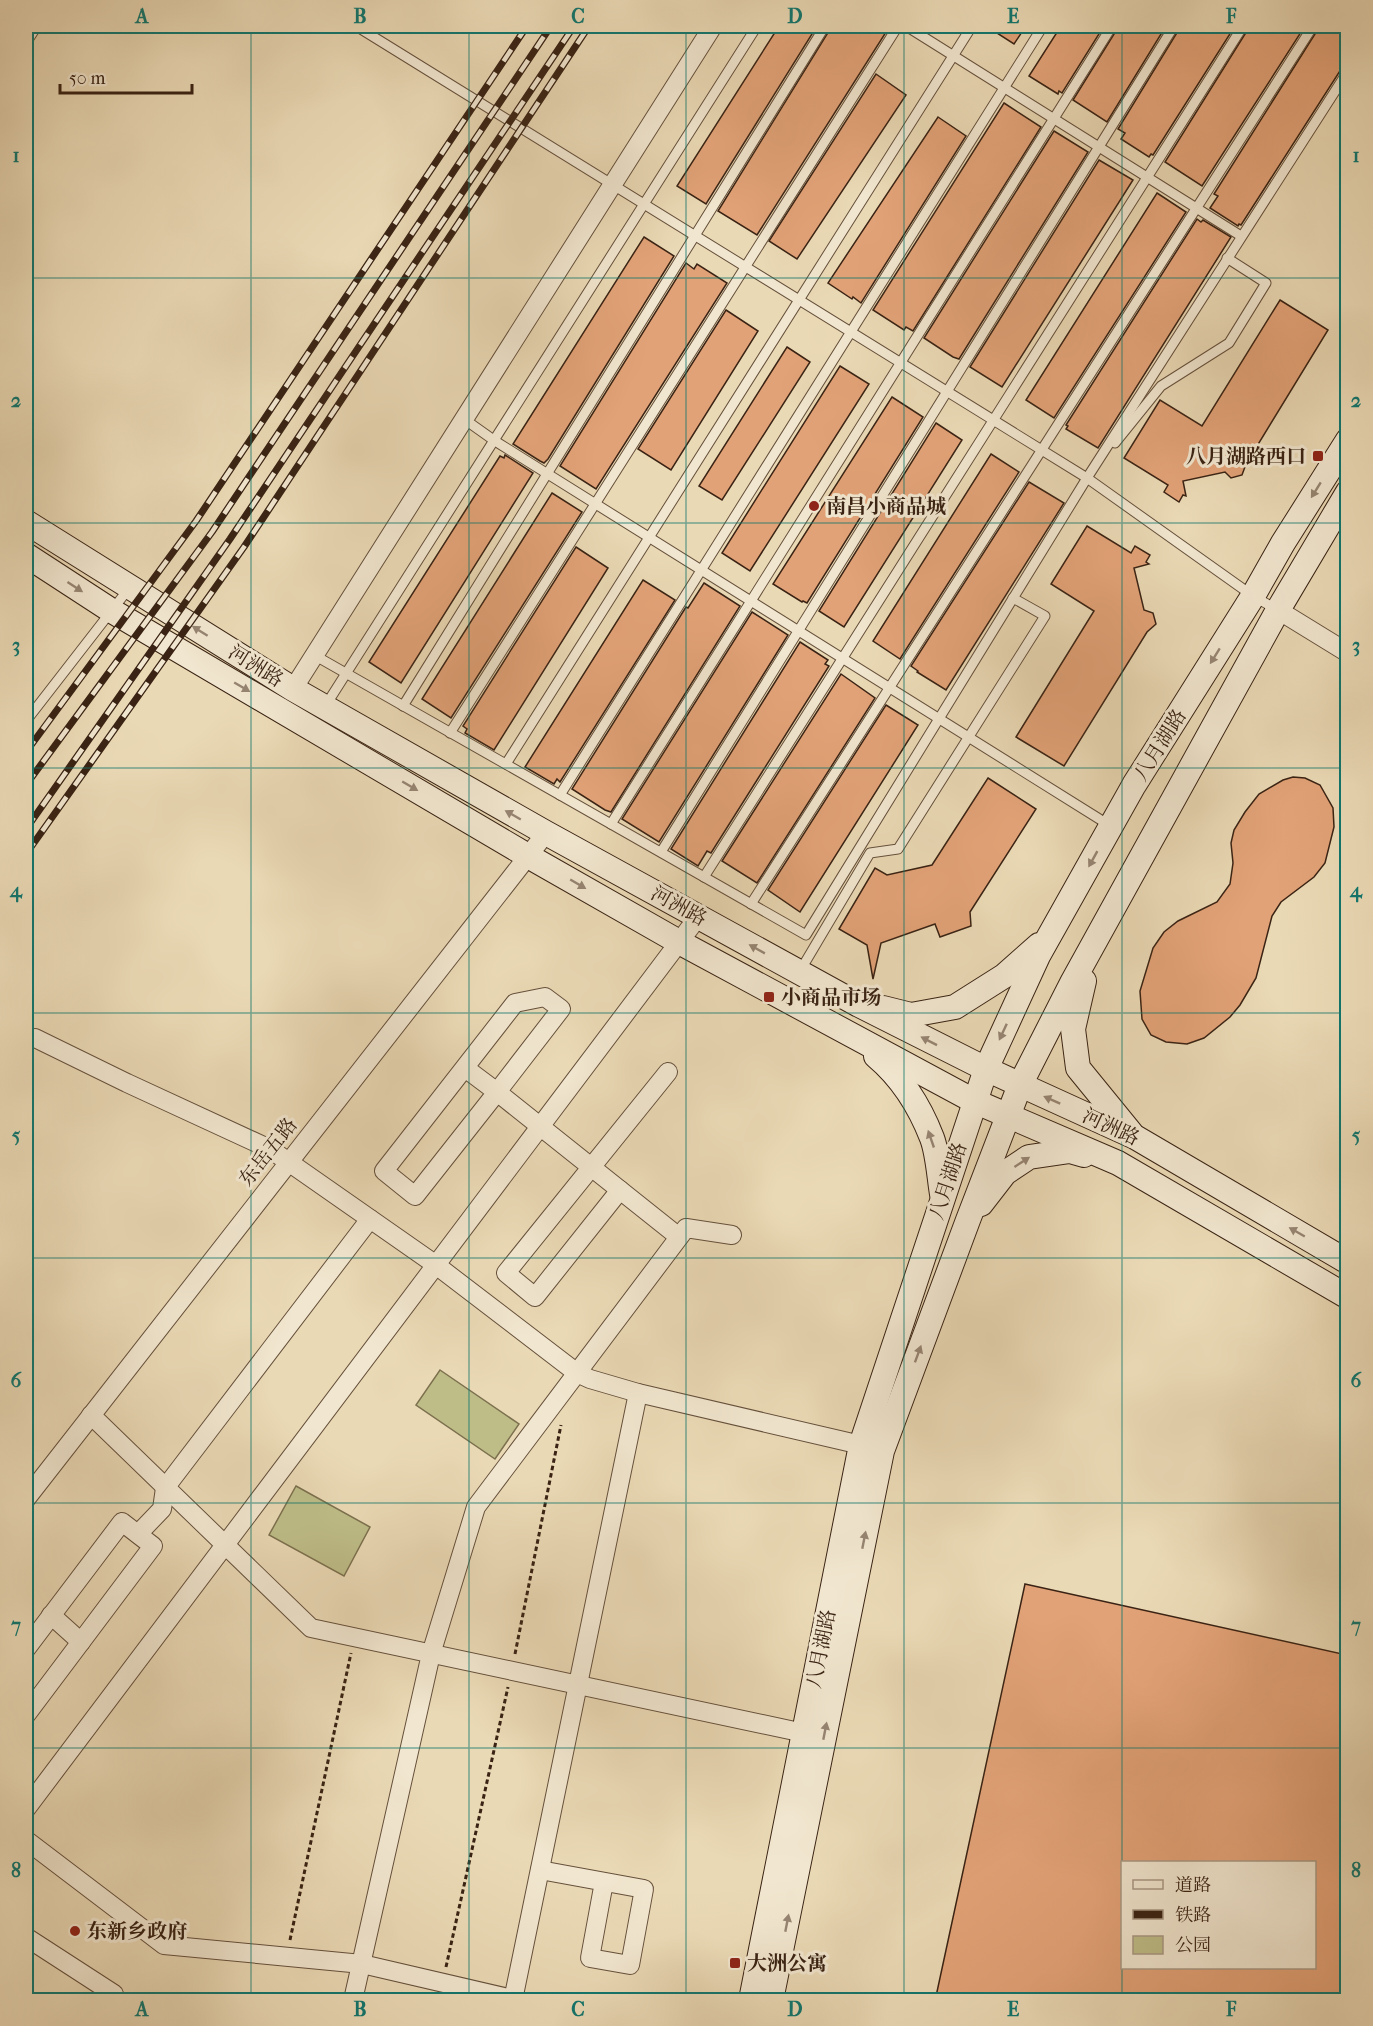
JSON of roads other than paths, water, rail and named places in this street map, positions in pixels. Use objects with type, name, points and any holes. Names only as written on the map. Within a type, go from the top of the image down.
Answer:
[{"type":"main road","name":"八月湖路","points":[[751,2001],[861,1445],[986,1069],[1038,956],[1134,785],[1253,596],[1347,440]]},
{"type":"main road","name":"八月湖路","points":[[771,2001],[882,1451],[968,1220],[1020,1085],[1092,948],[1278,610],[1347,492]]},
{"type":"main road","name":"河洲路","points":[[26,522],[293,689],[546,833],[848,999],[986,1069],[1135,1137],[1347,1262]]},
{"type":"main road","points":[[26,555],[112,611],[528,856],[679,942],[974,1101],[1118,1163],[1347,1297]]},
{"type":"main road","points":[[848,999],[911,1015],[955,1007],[1004,976],[1050,935]]},
{"type":"main road","points":[[1092,948],[1072,1029],[1078,1068],[1135,1137]]},
{"type":"main road","points":[[851,1035],[889,1067],[909,1094],[933,1139],[942,1196]]},
{"type":"main road","points":[[968,1220],[1005,1173],[1029,1157],[1070,1151],[1118,1163]]},
{"type":"street","points":[[293,689],[713,26]]},
{"type":"street","points":[[1278,610],[1347,653]]},
{"type":"street","name":"东岳五路","points":[[26,1499],[546,833]]},
{"type":"street","points":[[26,1809],[698,917]]},
{"type":"street","points":[[545,997],[561,1010],[497,1092],[415,1196],[384,1171],[515,1004],[545,997]]},
{"type":"street","points":[[35,1038],[270,1149],[436,1265],[577,1372],[590,1379],[638,1393],[861,1445]]},
{"type":"street","points":[[465,1068],[680,1237]]},
{"type":"street","points":[[620,1190],[535,1297],[506,1274],[668,1072]]},
{"type":"street","points":[[138,1534],[162,1509],[165,1488],[370,1220]]},
{"type":"street","points":[[353,2001],[431,1654],[476,1507],[686,1228],[732,1235]]},
{"type":"street","points":[[26,1840],[164,1945],[362,1964],[515,2000],[638,1393]]},
{"type":"street","points":[[91,1415],[311,1628],[804,1734]]},
{"type":"street","points":[[26,1649],[122,1522],[153,1546],[26,1715]]},
{"type":"street","points":[[51,1615],[81,1642]]},
{"type":"street","points":[[540,1870],[644,1889],[630,1965],[590,1958],[604,1882]]},
{"type":"street","points":[[26,1937],[114,1994],[110,2001]]},
{"type":"lane","points":[[26,43],[37,26]]},
{"type":"lane","points":[[356,26],[1087,478],[1253,596],[1278,610]]},
{"type":"lane","points":[[325,707],[757,26]]},
{"type":"lane","points":[[403,706],[825,26]]},
{"type":"lane","points":[[450,733],[898,26]]},
{"type":"lane","points":[[906,26],[1241,236]]},
{"type":"lane","points":[[506,764],[972,26]]},
{"type":"lane","points":[[560,795],[1043,26]]},
{"type":"lane","points":[[611,824],[1112,26]]},
{"type":"lane","points":[[661,852],[1174,26]]},
{"type":"lane","points":[[704,877],[1243,26]]},
{"type":"lane","points":[[751,904],[1313,26]]},
{"type":"lane","points":[[314,655],[806,934],[1087,478],[1347,71]]},
{"type":"lane","points":[[1087,478],[1161,386],[1228,344],[1266,283],[1227,258]]},
{"type":"lane","points":[[464,420],[1111,826]]},
{"type":"lane","points":[[26,721],[130,588]]},
{"type":"lane","points":[[799,972],[870,853],[898,849],[1045,616],[1013,598]]},
{"type":"railway","points":[[26,752],[196,521],[527,26]]},
{"type":"railway","points":[[26,785],[212,532],[551,26]]},
{"type":"railway","points":[[26,829],[230,539],[574,26]]},
{"type":"railway","points":[[26,854],[244,547],[589,26]]},
{"type":"place","name":"八月湖路西口","points":[[1318,456]]},
{"type":"place","name":"南昌小商品城","points":[[814,506]]},
{"type":"place","name":"小商品市场","points":[[769,997]]},
{"type":"place","name":"东新乡政府","points":[[75,1931]]},
{"type":"place","name":"大洲公寓","points":[[735,1963]]}]
